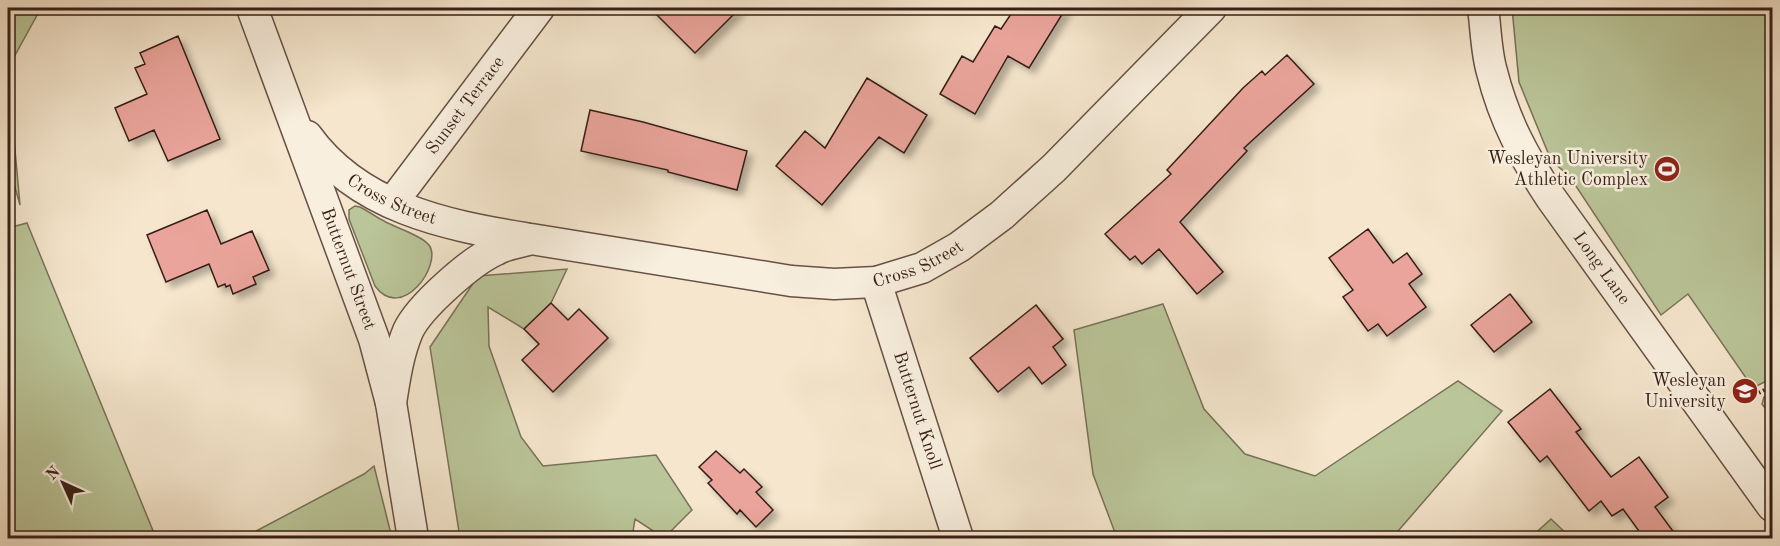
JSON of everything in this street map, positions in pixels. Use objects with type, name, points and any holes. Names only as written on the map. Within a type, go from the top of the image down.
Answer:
[{"type":"street","name":"Butternut Street","points":[[252,8],[374,339],[391,403],[413,538]]},
{"type":"street","name":"Sunset Terrace","points":[[392,203],[539,8]]},
{"type":"street","name":"Cross Street","points":[[287,105],[327,162],[354,184],[392,203],[443,222],[472,230],[791,281],[834,284],[876,282],[922,268],[959,247],[1002,215],[1054,168],[1211,8]]},
{"type":"street","name":"Long Lane","points":[[1483,8],[1491,70],[1506,117],[1524,157],[1551,198],[1773,506]]},
{"type":"street","name":"Cross Street","points":[[391,403],[397,363],[409,328],[435,297],[460,273],[496,249],[531,239]]},
{"type":"street","name":"Butternut Knoll","points":[[876,282],[958,538]]},
{"type":"path","points":[[1751,397],[1773,386]]},
{"type":"green space","points":[[8,8],[41,8],[8,68]]},
{"type":"green space","name":"Wesleyan University Athletic Complex","points":[[1512,8],[1772,8],[1772,378],[1753,388],[1688,294],[1661,315],[1570,177],[1551,160],[1519,82]]},
{"type":"green space","points":[[8,72],[20,205],[8,163]]},
{"type":"green space","points":[[355,206],[414,235],[429,245],[432,254],[430,265],[417,287],[408,294],[397,298],[386,296],[375,286],[349,219],[349,210]]},
{"type":"green space","points":[[27,223],[156,538],[8,538],[8,228]]},
{"type":"green space","points":[[567,269],[551,303],[524,329],[488,307],[489,346],[521,437],[543,466],[656,455],[692,510],[664,538],[635,519],[632,538],[460,538],[430,347],[478,276]]},
{"type":"green space","points":[[1163,304],[1204,409],[1245,454],[1315,476],[1458,381],[1502,411],[1392,538],[1117,538],[1093,474],[1074,330]]},
{"type":"green space","points":[[1772,393],[1772,417],[1762,404],[1764,397]]},
{"type":"green space","points":[[374,466],[392,538],[243,538],[364,474]]},
{"type":"green space","points":[[1551,519],[1571,538],[1530,538]]},
{"type":"building","points":[[650,8],[740,8],[695,53]]},
{"type":"building","points":[[1015,8],[1066,8],[1029,68],[1008,56],[975,114],[940,94],[962,56],[973,62],[995,26],[1001,29]]},
{"type":"building","points":[[178,36],[220,139],[168,161],[154,130],[129,141],[115,108],[147,94],[135,68],[145,64],[140,53]]},
{"type":"building","points":[[1287,55],[1314,84],[1244,148],[1247,151],[1180,222],[1223,272],[1197,294],[1159,249],[1142,264],[1135,256],[1130,260],[1105,234],[1171,174],[1167,170],[1243,88],[1262,71],[1265,75]]},
{"type":"building","points":[[867,78],[927,115],[904,153],[879,137],[822,205],[776,166],[805,131],[825,148]]},
{"type":"building","points":[[590,110],[747,151],[737,190],[668,172],[668,170],[581,151]]},
{"type":"building","points":[[207,210],[221,244],[252,231],[269,270],[253,277],[256,284],[233,294],[230,285],[226,287],[225,284],[218,287],[209,264],[166,282],[147,235]]},
{"type":"building","points":[[1368,229],[1393,263],[1407,253],[1422,274],[1409,284],[1426,307],[1387,336],[1378,324],[1368,331],[1343,297],[1353,290],[1329,258]]},
{"type":"building","points":[[1510,294],[1532,322],[1494,352],[1471,325]]},
{"type":"building","points":[[551,303],[568,320],[579,309],[608,338],[553,392],[522,360],[539,344],[524,329]]},
{"type":"building","points":[[1036,305],[1063,339],[1053,347],[1066,365],[1042,384],[1029,367],[998,392],[970,358]]},
{"type":"building","points":[[1550,389],[1581,429],[1576,432],[1611,477],[1639,457],[1668,497],[1655,507],[1678,538],[1644,538],[1623,509],[1612,516],[1601,501],[1589,511],[1547,456],[1540,462],[1508,422]]},
{"type":"building","points":[[716,451],[740,473],[744,469],[762,487],[756,492],[773,510],[756,527],[740,510],[737,514],[708,483],[712,480],[699,467]]},
{"type":"place","name":"Wesleyan University Athletic Complex","points":[[1667,169]]},
{"type":"place","name":"Wesleyan University","points":[[1745,391]]}]
